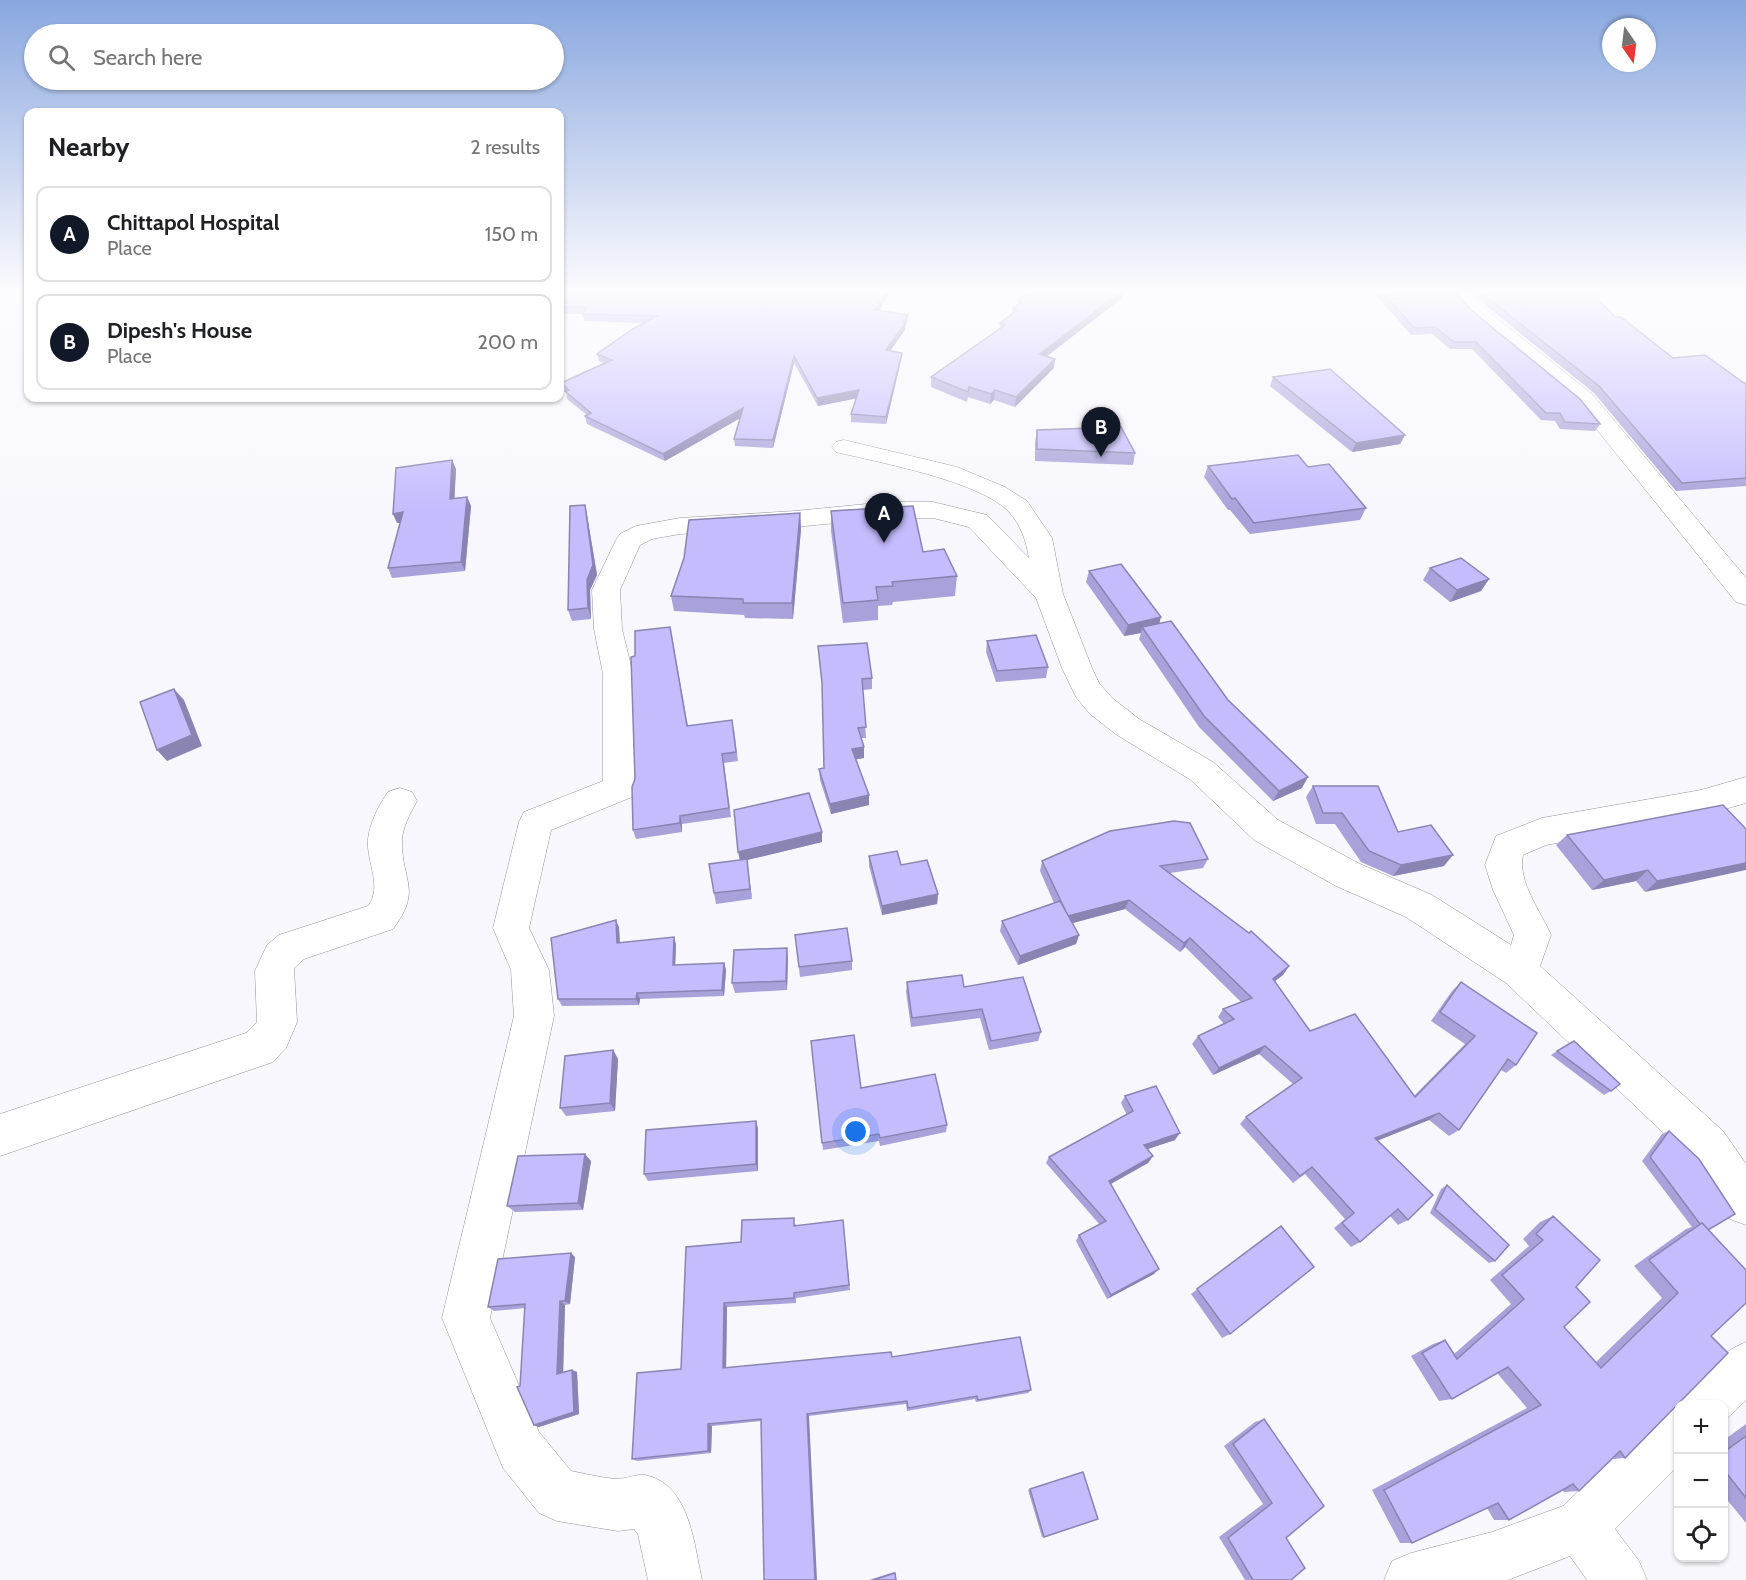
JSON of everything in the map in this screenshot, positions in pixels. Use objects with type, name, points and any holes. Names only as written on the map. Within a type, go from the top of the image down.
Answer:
[{"type":"street","points":[[1540,363],[1585,400],[1746,596]]},
{"type":"street","points":[[844,447],[948,472],[996,492],[1018,506],[1040,538],[1048,594],[1077,668],[1087,689],[1101,706],[1128,727],[1202,771],[1266,830],[1348,874],[1419,906],[1519,970],[1708,1146],[1746,1203]]},
{"type":"street","points":[[675,1580],[662,1521],[644,1501],[618,1505],[557,1495],[521,1450],[466,1318],[534,1016],[530,970],[511,928],[536,822],[620,788],[618,674],[608,629],[606,590],[629,540],[645,532],[680,526],[795,519],[887,510],[933,510],[978,521],[1048,594]]},
{"type":"street","points":[[1519,970],[1533,935],[1511,890],[1503,865],[1508,846],[1542,832],[1701,803],[1746,790]]},
{"type":"street","points":[[0,1135],[259,1048],[272,1035],[277,1022],[274,971],[280,957],[292,946],[380,918],[389,909],[394,895],[385,842],[392,814],[400,801]]},
{"type":"street","points":[[1710,1400],[1746,1366]]},
{"type":"street","points":[[1411,1580],[1492,1559],[1580,1526],[1674,1435]]},
{"type":"street","points":[[1580,1526],[1620,1580]]},
{"type":"building","points":[[606,363],[792,363],[773,440],[734,439],[743,408],[663,454],[585,416],[591,413],[565,391],[569,390],[564,386],[564,382]]},
{"type":"building","points":[[798,363],[900,363],[886,417],[851,414],[859,390],[817,398]]},
{"type":"building","points":[[951,363],[1051,363],[1016,397],[995,390],[991,394],[969,387],[968,392],[931,377]]},
{"type":"building","points":[[1496,363],[1536,363],[1580,399],[1600,424],[1565,422],[1560,413],[1546,413]]},
{"type":"building","points":[[1570,363],[1716,363],[1746,383],[1746,478],[1682,483],[1599,386]]},
{"type":"building","points":[[1330,369],[1405,435],[1356,443],[1273,377]]},
{"type":"building","points":[[1121,427],[1135,453],[1037,449],[1037,430]]},
{"type":"building","points":[[1298,455],[1308,467],[1329,464],[1366,508],[1254,523],[1235,498],[1232,499],[1208,466]]},
{"type":"building","points":[[452,460],[450,499],[467,497],[461,562],[388,568],[403,512],[393,514],[396,468]]},
{"type":"building","points":[[585,505],[593,565],[587,580],[588,608],[568,610],[570,506]]},
{"type":"building","points":[[913,506],[923,552],[944,549],[957,576],[892,582],[893,586],[876,587],[878,600],[843,603],[831,511]]},
{"type":"building","points":[[800,513],[792,603],[743,603],[743,599],[671,596],[684,558],[689,520]]},
{"type":"building","points":[[1461,558],[1489,579],[1457,590],[1430,568]]},
{"type":"building","points":[[1121,564],[1161,617],[1128,625],[1089,571]]},
{"type":"building","points":[[1171,621],[1228,700],[1308,777],[1279,791],[1204,716],[1142,627]]},
{"type":"building","points":[[670,627],[687,726],[732,720],[736,752],[722,754],[729,808],[680,816],[680,823],[633,830],[632,787],[635,779],[631,657],[635,656],[635,631]]},
{"type":"building","points":[[1036,635],[1048,667],[997,671],[987,641]]},
{"type":"building","points":[[867,643],[872,678],[862,679],[866,727],[858,728],[864,747],[852,749],[869,795],[830,804],[819,769],[824,768],[822,683],[818,646]]},
{"type":"building","points":[[174,689],[192,735],[157,750],[140,702]]},
{"type":"building","points":[[1313,786],[1378,786],[1398,832],[1431,825],[1453,855],[1401,865],[1369,851],[1342,813],[1323,813]]},
{"type":"building","points":[[809,793],[822,832],[738,852],[734,810]]},
{"type":"building","points":[[1723,805],[1746,829],[1746,863],[1657,881],[1648,870],[1604,880],[1567,835]]},
{"type":"building","points":[[1174,821],[1190,823],[1208,859],[1160,866],[1249,933],[1251,931],[1289,966],[1273,979],[1310,1031],[1355,1014],[1415,1097],[1475,1036],[1440,1012],[1461,982],[1537,1033],[1516,1065],[1508,1059],[1459,1130],[1439,1113],[1375,1138],[1433,1195],[1408,1220],[1398,1209],[1360,1242],[1342,1223],[1354,1213],[1312,1167],[1300,1176],[1246,1117],[1302,1078],[1265,1046],[1219,1068],[1198,1036],[1234,1019],[1223,1009],[1252,998],[1190,938],[1184,943],[1129,900],[1068,916],[1042,861],[1110,831]]},
{"type":"building","points":[[897,851],[901,865],[927,860],[938,894],[882,906],[869,856]]},
{"type":"building","points":[[747,859],[750,889],[714,893],[709,864]]},
{"type":"building","points":[[1060,901],[1079,935],[1020,956],[1002,921]]},
{"type":"building","points":[[616,920],[617,943],[674,937],[673,965],[724,963],[722,990],[637,993],[636,999],[558,999],[551,938]]},
{"type":"building","points":[[847,928],[852,961],[799,967],[795,935]]},
{"type":"building","points":[[787,948],[786,981],[732,983],[734,950]]},
{"type":"building","points":[[962,975],[964,987],[1023,977],[1041,1032],[991,1041],[982,1009],[912,1018],[907,982]]},
{"type":"building","points":[[854,1035],[861,1088],[935,1074],[947,1125],[880,1138],[879,1134],[822,1143],[811,1041]]},
{"type":"building","points":[[1574,1041],[1620,1084],[1611,1091],[1557,1051]]},
{"type":"building","points":[[613,1050],[610,1103],[560,1108],[565,1056]]},
{"type":"building","points":[[1156,1086],[1180,1133],[1144,1145],[1153,1156],[1109,1181],[1159,1269],[1111,1295],[1079,1235],[1106,1221],[1049,1157],[1133,1111],[1125,1096]]},
{"type":"building","points":[[756,1121],[756,1164],[644,1174],[646,1130]]},
{"type":"building","points":[[1669,1131],[1699,1159],[1735,1214],[1708,1230],[1702,1223],[1700,1224],[1650,1157]]},
{"type":"building","points":[[585,1154],[578,1203],[507,1206],[518,1156]]},
{"type":"building","points":[[1447,1185],[1509,1245],[1495,1261],[1435,1209]]},
{"type":"building","points":[[1553,1216],[1600,1260],[1576,1287],[1590,1302],[1564,1327],[1601,1368],[1678,1293],[1649,1260],[1702,1223],[1746,1270],[1746,1303],[1711,1336],[1728,1353],[1682,1400],[1674,1400],[1674,1408],[1625,1458],[1620,1451],[1579,1491],[1573,1484],[1509,1520],[1498,1503],[1412,1543],[1384,1490],[1541,1405],[1508,1367],[1452,1399],[1422,1353],[1445,1340],[1457,1359],[1524,1299],[1502,1275],[1543,1240],[1536,1234]]},
{"type":"building","points":[[794,1218],[794,1226],[843,1220],[849,1285],[794,1293],[794,1298],[724,1303],[723,1368],[891,1352],[892,1357],[1020,1337],[1031,1390],[978,1400],[977,1396],[908,1408],[907,1401],[807,1414],[815,1580],[764,1580],[761,1419],[708,1424],[708,1451],[632,1459],[637,1373],[681,1369],[686,1247],[741,1242],[742,1220]]},
{"type":"building","points":[[1281,1226],[1314,1267],[1230,1334],[1197,1289]]},
{"type":"building","points":[[571,1253],[565,1301],[560,1301],[557,1374],[572,1370],[574,1412],[534,1425],[517,1387],[520,1386],[525,1304],[488,1307],[498,1259]]},
{"type":"building","points":[[1264,1419],[1324,1506],[1286,1538],[1305,1568],[1291,1580],[1253,1580],[1228,1538],[1272,1503],[1233,1444]]},
{"type":"building","points":[[1746,1436],[1746,1498],[1728,1475],[1728,1449]]},
{"type":"building","points":[[1083,1472],[1098,1519],[1044,1537],[1030,1489]]},
{"type":"building","points":[[895,1573],[896,1580],[873,1580]]},
{"type":"place","name":"Dipesh's House","points":[[1101,457]]},
{"type":"place","name":"Chittapol Hospital","points":[[884,543]]}]
